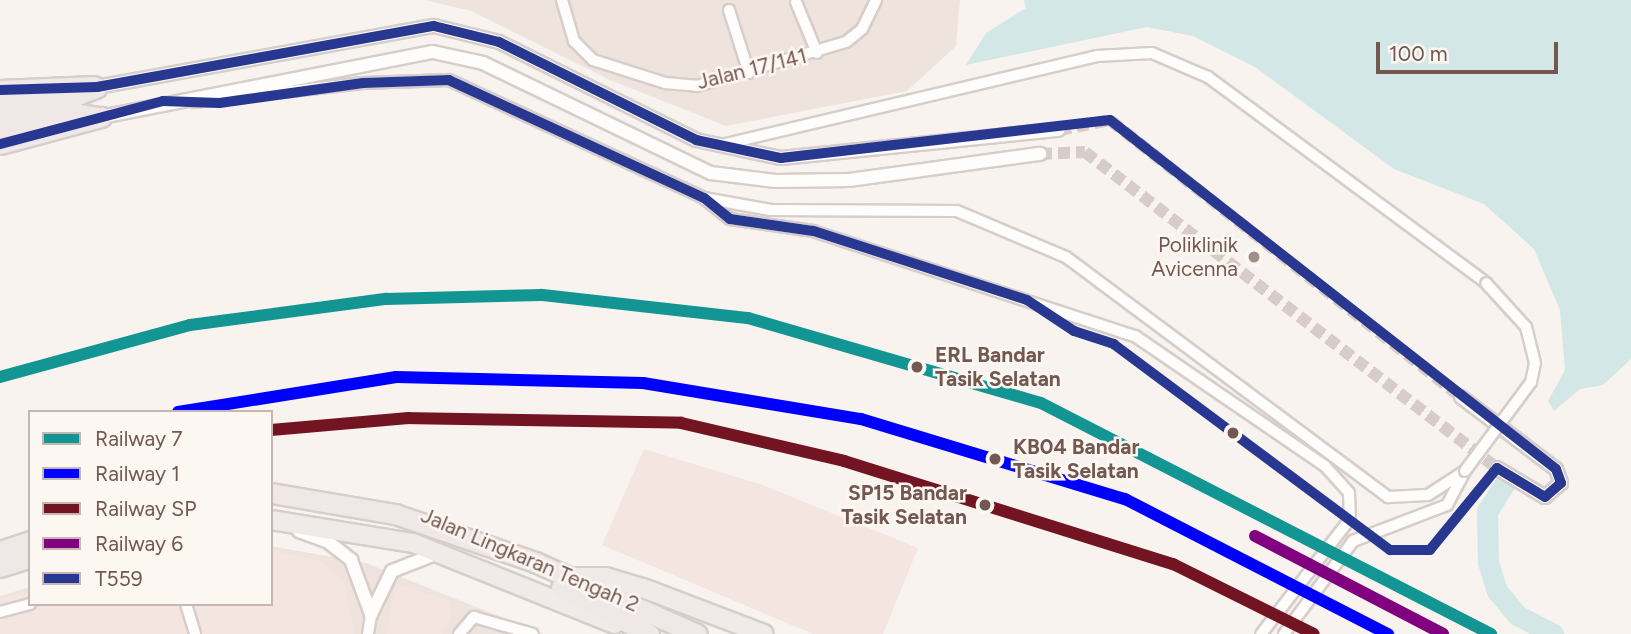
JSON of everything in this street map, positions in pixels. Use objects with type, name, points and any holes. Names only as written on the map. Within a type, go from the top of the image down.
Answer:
[{"type":"highway","points":[[0,90],[97,87]]},
{"type":"highway","points":[[0,109],[68,99],[97,87]]},
{"type":"highway","points":[[0,125],[78,114],[101,117]]},
{"type":"highway","points":[[0,144],[101,117]]},
{"type":"highway","points":[[273,491],[395,513],[535,562],[700,634]]},
{"type":"highway","name":"Jalan Lingkaran Tengah 2","points":[[273,491],[428,515],[700,634]]},
{"type":"highway","points":[[273,505],[323,508],[393,524],[531,570],[649,634]]},
{"type":"highway","name":"Jalan Lingkaran Tengah 2","points":[[273,520],[335,526],[440,552],[638,634]]},
{"type":"highway","points":[[0,545],[28,536]]},
{"type":"highway","points":[[0,551],[28,542]]},
{"type":"highway","points":[[0,567],[28,558]]},
{"type":"highway","points":[[0,577],[28,568]]},
{"type":"highway","points":[[574,577],[606,577],[643,588],[764,634]]},
{"type":"street","name":"Jalan 17/141","points":[[562,0],[574,41],[593,60],[682,86],[749,73],[817,53],[854,37],[876,0]]},
{"type":"street","points":[[796,2],[817,53]]},
{"type":"street","points":[[729,10],[749,73]]},
{"type":"street","points":[[97,87],[434,26],[499,42],[718,146],[781,158],[1059,130]]},
{"type":"street","points":[[101,117],[163,101],[433,51],[483,63],[711,173],[849,180],[1040,154]]},
{"type":"street","points":[[718,146],[1115,52],[1178,60],[1515,310],[1533,346],[1531,382],[1465,471],[1447,505],[1353,541],[1284,634]]},
{"type":"street","points":[[163,101],[219,103],[363,83],[449,80],[704,198],[730,219],[813,231],[1135,336],[1325,466]]},
{"type":"street","points":[[704,198],[771,210],[802,208],[957,211],[1038,244],[1099,281],[1388,497],[1428,495],[1465,471]]},
{"type":"street","points":[[1461,397],[1556,468],[1562,482],[1545,497],[1497,468]]},
{"type":"street","points":[[1261,634],[1350,519],[1349,494],[1284,418]]},
{"type":"street","points":[[1476,452],[1498,424]]},
{"type":"street","points":[[273,521],[339,548],[365,588],[371,614]]},
{"type":"street","points":[[368,634],[371,614],[392,571],[440,552]]},
{"type":"street","points":[[0,612],[28,605]]},
{"type":"street","points":[[187,606],[195,634]]},
{"type":"street","points":[[459,634],[474,617],[533,634]]},
{"type":"shaded area","points":[[425,0],[960,0],[956,46],[907,91],[726,126],[610,80],[471,11]]},
{"type":"shaded area","points":[[1024,0],[1631,0],[1631,359],[1603,385],[1580,389],[1554,411],[1548,401],[1565,370],[1560,310],[1534,249],[1484,204],[1394,169],[1255,67],[1193,36],[1147,27],[966,65],[986,33],[1026,8]]},
{"type":"shaded area","points":[[644,449],[760,484],[918,548],[883,634],[813,634],[602,545]]},
{"type":"shaded area","points":[[273,546],[366,563],[544,634],[0,634],[0,596],[28,588],[28,606],[273,606]]},
{"type":"shaded area","points":[[273,550],[320,561],[344,581],[354,634],[0,634],[0,599],[28,592],[28,606],[273,606]]},
{"type":"shaded area","points":[[396,583],[448,600],[452,614],[442,634],[387,634]]},
{"type":"waterway","points":[[1504,485],[1487,511],[1488,562],[1497,591],[1517,615],[1553,634]]},
{"type":"tunnel","points":[[1059,130],[1110,120],[1461,397]]},
{"type":"tunnel","points":[[1040,154],[1085,152],[1497,468]]},
{"type":"rail line","name":"7","points":[[0,377],[190,325],[386,299],[542,295],[748,318],[1041,403],[1491,634]]},
{"type":"rail line","name":"1","points":[[190,410],[396,377],[643,383],[861,419],[1125,499],[1388,634]]},
{"type":"rail line","name":"SP","points":[[273,430],[408,418],[681,423],[844,461],[1173,564],[1314,634]]},
{"type":"rail line","name":"6","points":[[1255,536],[1443,634]]},
{"type":"transit line","name":"T559","points":[[0,90],[97,87],[434,26],[499,42],[696,140],[781,158],[1110,120],[1556,469],[1561,483],[1545,497],[1497,468],[1430,550],[1390,550],[1114,344],[1074,331],[1027,300],[813,231],[730,219],[704,198],[449,80],[363,83],[219,103],[163,101],[0,144]]},
{"type":"place","name":"Poliklinik Avicenna","points":[[1254,257]]},
{"type":"place","name":"ERL Bandar Tasik Selatan","points":[[917,367]]},
{"type":"place","name":"KB04 Bandar Tasik Selatan","points":[[995,459]]},
{"type":"place","name":"SP15 Bandar Tasik Selatan","points":[[985,505]]}]
